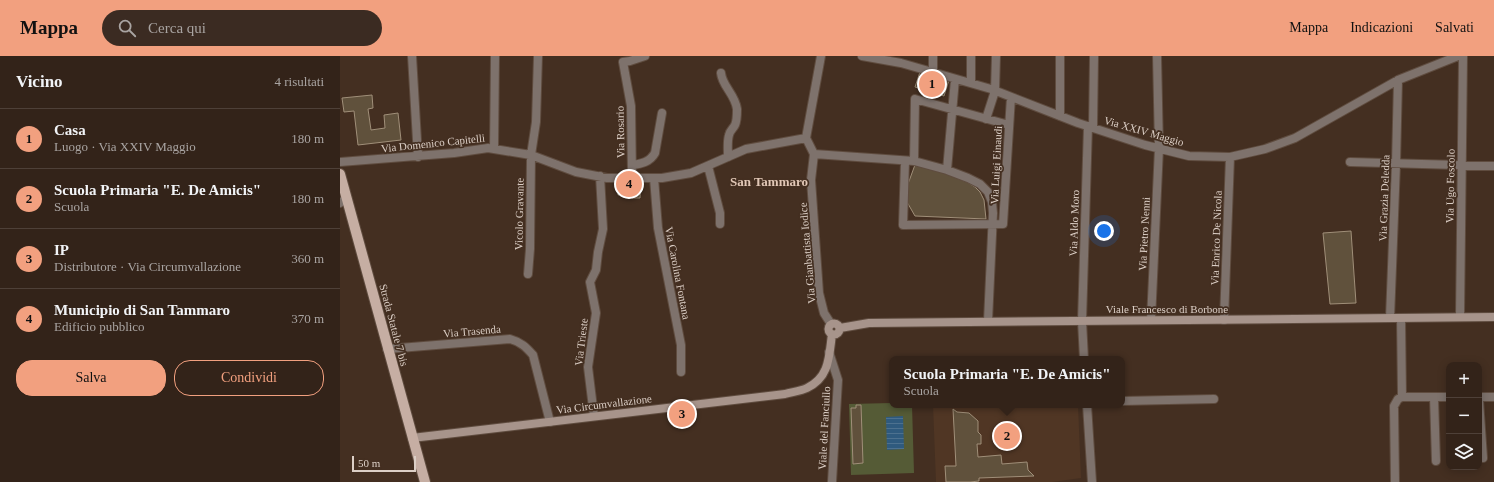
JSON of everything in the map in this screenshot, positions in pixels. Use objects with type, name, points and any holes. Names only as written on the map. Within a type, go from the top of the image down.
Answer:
[{"type":"main road","name":"Strada Statale 7 bis","points":[[340,174],[344,201],[388,349],[425,482]]},
{"type":"street","points":[[412,56],[418,157]]},
{"type":"street","points":[[494,149],[496,56]]},
{"type":"street","name":"Vicolo Gravante","points":[[528,274],[531,154],[536,122],[538,56]]},
{"type":"street","name":"Via Rosario","points":[[632,178],[631,106],[623,62],[630,62],[645,56]]},
{"type":"street","points":[[821,56],[806,138],[814,154],[910,161],[947,170],[968,178],[980,184],[988,192],[992,202],[993,224],[988,321]]},
{"type":"street","name":"Via XXIV Maggio","points":[[862,56],[882,58],[933,72],[995,91],[1091,127],[1189,156],[1230,156],[1265,149],[1295,138],[1398,80],[1458,56]]},
{"type":"street","points":[[933,56],[933,72]]},
{"type":"street","points":[[971,56],[971,84]]},
{"type":"street","points":[[986,118],[995,91],[996,56]]},
{"type":"street","points":[[1060,56],[1060,116]]},
{"type":"street","name":"Via Aldo Moro","points":[[1084,356],[1082,320],[1094,56]]},
{"type":"street","name":"Via Pietro Nenni","points":[[1151,320],[1159,148],[1158,56]]},
{"type":"street","name":"Via Ugo Foscolo","points":[[1460,317],[1463,56]]},
{"type":"street","points":[[721,73],[722,80],[736,101],[737,112],[735,125],[730,130],[728,137],[728,157]]},
{"type":"street","points":[[947,170],[955,79]]},
{"type":"street","name":"Via Grazia Deledda","points":[[1390,318],[1398,80]]},
{"type":"street","name":"Via Luigi Einaudi","points":[[993,224],[1003,224],[1011,97]]},
{"type":"street","points":[[993,224],[903,225],[915,98],[1009,125]]},
{"type":"street","points":[[632,165],[652,159],[655,153],[662,113]]},
{"type":"street","name":"Via Domenico Capitelli","points":[[340,162],[418,157],[488,148],[531,154],[576,172],[600,176],[654,178],[692,173],[746,149],[806,138]]},
{"type":"street","name":"Via Gianbattista Iodice","points":[[814,154],[811,180],[819,293],[824,313],[831,324]]},
{"type":"street","name":"Via Enrico De Nicola","points":[[1224,320],[1230,156]]},
{"type":"street","points":[[1350,162],[1494,166]]},
{"type":"street","points":[[708,166],[720,213],[720,224]]},
{"type":"street","name":"Via Trieste","points":[[594,416],[588,367],[596,313],[590,282],[596,270],[603,229],[600,176]]},
{"type":"street","name":"Via Carolina Fontana","points":[[654,178],[658,228],[681,345],[681,372]]},
{"type":"street","name":"Viale Francesco di Borbone","points":[[840,328],[869,322],[1494,317]]},
{"type":"street","points":[[1401,318],[1402,397]]},
{"type":"street","points":[[831,324],[836,324],[840,328],[838,333],[832,334],[829,329],[831,324]]},
{"type":"street","name":"Via Circumvallazione","points":[[412,438],[785,394],[806,389],[822,378],[828,362],[832,334]]},
{"type":"street","name":"Via Trasenda","points":[[388,349],[510,339],[519,341],[533,355],[550,422]]},
{"type":"street","name":"Viale del Fanciullo","points":[[829,352],[838,380],[832,482]]},
{"type":"street","points":[[1395,482],[1394,406],[1398,399],[1402,397],[1446,397]]},
{"type":"street","points":[[1434,397],[1436,461]]},
{"type":"street","points":[[1482,398],[1494,397]]},
{"type":"street","points":[[1125,401],[1214,399]]},
{"type":"street","points":[[1087,408],[1092,482]]},
{"type":"shaded area","points":[[933,408],[1078,408],[1081,478],[1052,482],[936,482]]},
{"type":"green space","points":[[889,403],[889,408],[912,408],[914,473],[851,475],[849,404]]},
{"type":"water","points":[[903,416],[904,449],[887,450],[886,417]]},
{"type":"building","points":[[920,72],[949,80],[944,96],[915,87]]},
{"type":"building","points":[[372,95],[373,108],[368,109],[371,130],[385,128],[384,115],[398,113],[401,140],[358,145],[354,111],[344,112],[342,98]]},
{"type":"building","points":[[916,162],[967,182],[975,187],[980,192],[984,200],[986,219],[915,216],[907,202],[908,184]]},
{"type":"building","points":[[618,178],[641,178],[640,198],[632,198],[632,195],[618,195]]},
{"type":"building","points":[[1351,231],[1356,303],[1330,304],[1323,233]]},
{"type":"building","points":[[856,405],[861,405],[863,463],[853,464],[851,408],[856,408]]},
{"type":"building","points":[[953,409],[957,412],[969,413],[978,421],[978,432],[981,435],[981,444],[977,444],[978,457],[1001,455],[1002,464],[1027,462],[1028,470],[1034,476],[979,478],[979,481],[946,482],[945,466],[956,466]]},
{"type":"place","name":"Casa","points":[[932,84]]},
{"type":"place","name":"Municipio di San Tammaro","points":[[629,184]]},
{"type":"place","name":"IP","points":[[682,414]]},
{"type":"place","name":"Scuola Primaria \"E. De Amicis\"","points":[[1007,436]]},
{"type":"district","name":"San Tammaro","points":[[769,181]]}]
